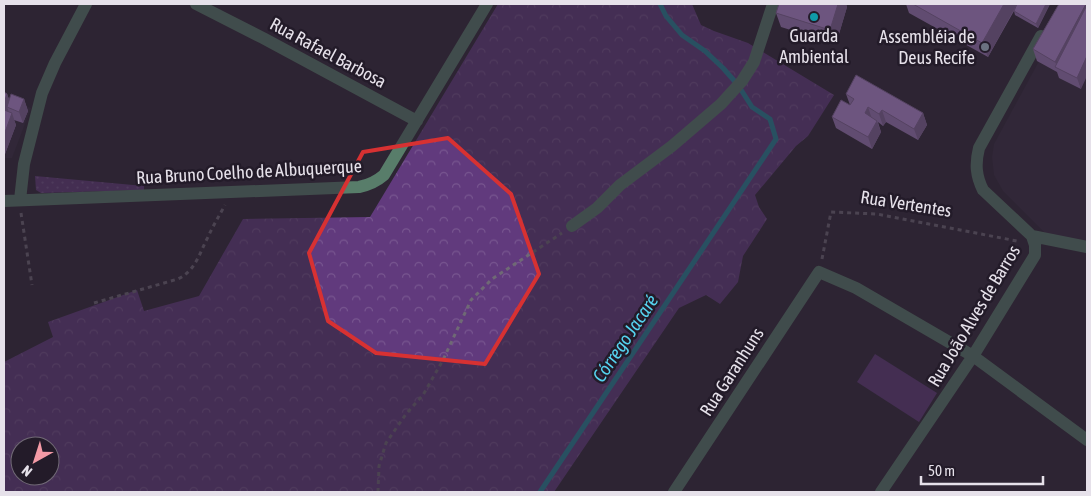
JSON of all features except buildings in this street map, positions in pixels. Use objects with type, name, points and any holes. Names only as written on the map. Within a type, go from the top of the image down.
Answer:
[{"type":"street","points":[[21,206],[24,164],[42,93],[55,63],[86,4]]},
{"type":"street","name":"Rua Rafael Barbosa","points":[[196,4],[272,42],[417,121]]},
{"type":"street","name":"Rua Bruno Coelho de Albuquerque","points":[[4,201],[21,206],[368,185],[384,175],[487,4]]},
{"type":"street","points":[[572,226],[597,208],[620,185],[672,146],[731,94],[754,62],[773,4]]},
{"type":"street","name":"Rua João Alves de Barros","points":[[882,492],[972,356],[1034,255],[1034,240],[983,190],[978,180],[976,159],[979,148],[1046,29]]},
{"type":"street","points":[[1034,240],[1087,247]]},
{"type":"street","points":[[819,272],[856,288],[972,356],[1087,440]]},
{"type":"street","name":"Rua Garanhuns","points":[[674,492],[819,272]]},
{"type":"path","points":[[94,303],[178,279],[187,274],[194,265],[232,192]]},
{"type":"path","points":[[21,206],[32,285]]},
{"type":"path","name":"Rua Vertentes","points":[[819,272],[831,212],[877,214],[1034,240]]},
{"type":"path","points":[[378,492],[379,466],[386,443],[406,414],[424,395],[443,360],[471,300],[492,279],[572,226]]},
{"type":"highlighted area","points":[[448,138],[511,194],[539,274],[485,364],[376,353],[328,321],[309,253],[363,152]]},
{"type":"shaded area","points":[[1070,4],[1087,4],[1087,247],[1052,240],[1003,191],[994,175],[992,157],[994,144]]},
{"type":"shaded area","points":[[4,98],[31,108],[12,158],[4,158]]},
{"type":"shaded area","points":[[35,176],[144,186],[144,190],[41,193],[36,190]]},
{"type":"shaded area","points":[[875,354],[937,393],[919,422],[857,382]]},
{"type":"green space","points":[[498,4],[692,4],[701,25],[748,43],[834,95],[808,136],[796,146],[755,195],[759,207],[767,219],[743,256],[738,282],[720,304],[706,295],[679,308],[554,492],[4,492],[4,362],[53,337],[48,322],[137,290],[144,311],[199,296],[243,219],[370,217]]},
{"type":"waterway","name":"Córrego Jacaré","points":[[540,492],[776,139],[770,119],[752,107],[738,85],[723,68],[705,51],[682,35],[666,16],[660,4]]},
{"type":"place","name":"Guarda Ambiental","points":[[814,17]]},
{"type":"place","name":"Assembléia de Deus Recife","points":[[985,47]]}]
